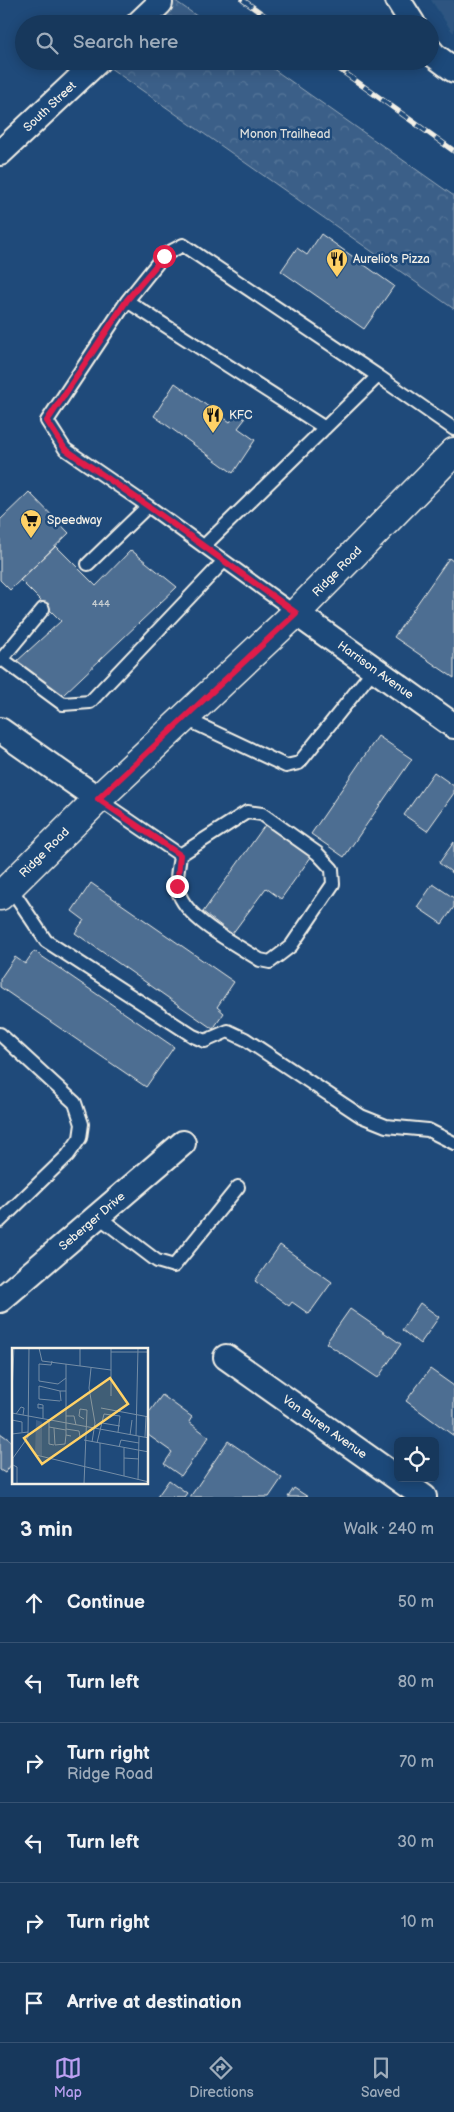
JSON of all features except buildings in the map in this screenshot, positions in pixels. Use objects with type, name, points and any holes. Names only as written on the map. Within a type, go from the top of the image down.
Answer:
[{"type":"main road","name":"Ridge Road","points":[[3,886],[296,613],[454,452]]},
{"type":"street","points":[[398,0],[407,15]]},
{"type":"street","points":[[147,15],[160,3]]},
{"type":"street","points":[[439,59],[454,70]]},
{"type":"street","name":"South Street","points":[[0,153],[88,70]]},
{"type":"street","name":"Harrison Avenue","points":[[296,613],[454,726]]},
{"type":"street","points":[[0,730],[98,799]]},
{"type":"street","name":"Seberger Drive","points":[[0,1300],[183,1143]]},
{"type":"street","name":"Van Buren Avenue","points":[[226,1357],[424,1497]]},
{"type":"lane","points":[[296,613],[148,506],[65,449],[47,421],[127,300],[164,256],[183,245],[454,429]]},
{"type":"lane","points":[[127,300],[325,428]]},
{"type":"lane","points":[[204,546],[378,376]]},
{"type":"lane","points":[[88,564],[148,506]]},
{"type":"lane","points":[[43,609],[1,660],[63,704],[90,702],[224,561]]},
{"type":"lane","points":[[184,718],[286,766],[299,763],[374,669]]},
{"type":"lane","points":[[98,799],[180,855]]},
{"type":"lane","points":[[247,812],[262,814],[317,853],[332,869],[333,884],[291,946],[270,962],[260,960],[193,916],[180,896],[177,886],[180,855],[247,812]]},
{"type":"lane","points":[[3,886],[46,941],[193,1036],[205,1041],[228,1031],[245,1040],[361,1116],[386,1126],[428,1130],[454,1143]]},
{"type":"lane","points":[[0,1034],[76,1104],[82,1124],[80,1138],[68,1155],[0,1221]]},
{"type":"lane","points":[[99,1217],[157,1261],[174,1266],[238,1186]]},
{"type":"shaded area","points":[[431,0],[454,0],[454,33],[451,30]]},
{"type":"green space","points":[[174,0],[195,15],[157,15]]},
{"type":"green space","name":"Monon Trailhead","points":[[113,70],[275,70],[454,196],[454,309]]},
{"type":"railway","points":[[243,0],[264,15]]},
{"type":"railway","points":[[341,70],[454,151]]},
{"type":"place","name":"Aurelio's Pizza","points":[[337,278]]},
{"type":"place","name":"KFC","points":[[213,434]]},
{"type":"place","name":"Speedway","points":[[31,539]]},
{"type":"route","points":[[164,256],[127,300],[47,421],[65,449],[148,506],[296,613],[98,799],[180,855],[177,886]]}]
